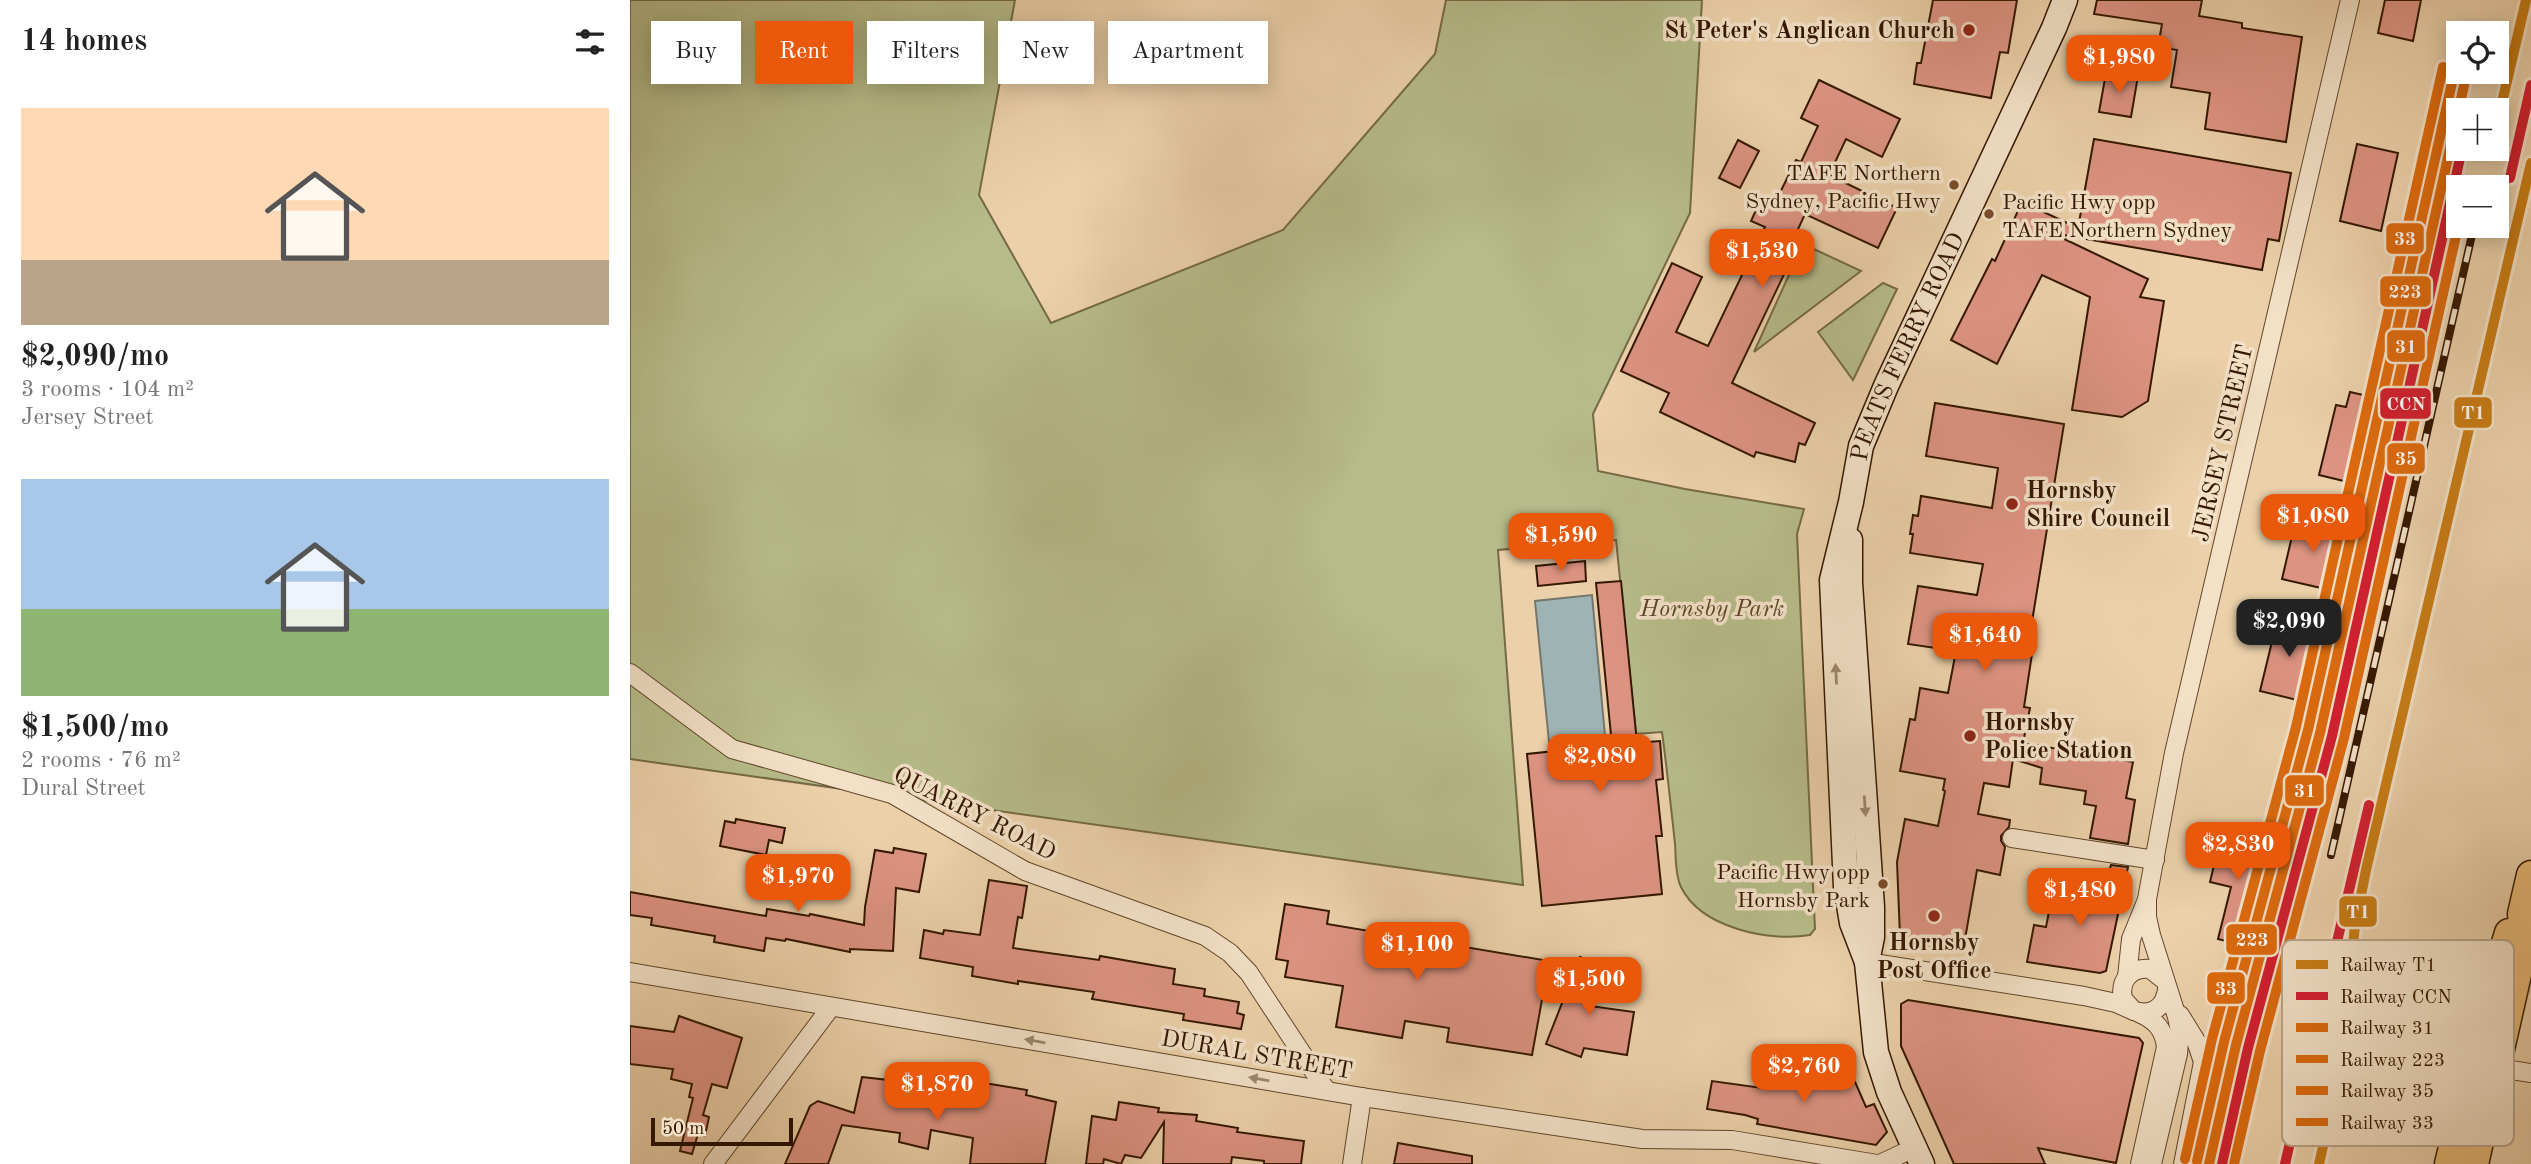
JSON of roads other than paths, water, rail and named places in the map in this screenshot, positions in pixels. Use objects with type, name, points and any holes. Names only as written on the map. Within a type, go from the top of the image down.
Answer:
[{"type":"main road","name":"PEATS FERRY ROAD","points":[[1918,1156],[1878,1060],[1867,962],[1872,937],[1872,907],[1850,583],[1850,508],[1861,446],[1886,386],[2065,0]]},
{"type":"main road","points":[[2508,940],[2509,933],[2522,914],[2531,875]]},
{"type":"main road","points":[[2449,1164],[2456,1146]]},
{"type":"main road","points":[[2474,1164],[2476,1146]]},
{"type":"street","name":"JERSEY STREET","points":[[2125,979],[2131,939],[2147,899],[2174,752],[2350,0]]},
{"type":"street","name":"QUARRY ROAD","points":[[630,673],[732,749],[892,794],[1025,870],[1205,936],[1230,953],[1249,973],[1326,1090]]},
{"type":"street","points":[[2012,838],[2155,860]]},
{"type":"street","name":"JERSEY STREET","points":[[2147,899],[2148,926],[2168,992]]},
{"type":"street","points":[[1867,962],[2084,996],[2116,1003],[2155,1022],[2163,1033],[2166,1047],[2140,1164]]},
{"type":"street","points":[[2084,996],[2101,995],[2143,968],[2155,972],[2168,992],[2196,1041],[2203,1062],[2183,1164]]},
{"type":"street","name":"DURAL STREET","points":[[630,972],[1362,1097],[1642,1139],[1731,1140],[1878,1164],[1918,1156]]},
{"type":"street","points":[[2125,979],[2123,999],[2137,1012],[2150,1013],[2159,1008],[2168,992]]},
{"type":"street","points":[[2152,1164],[2179,1044],[2179,1027],[2168,992]]},
{"type":"street","points":[[713,1164],[831,1007]]},
{"type":"street","points":[[1352,1164],[1362,1097]]},
{"type":"railway","points":[[2331,855],[2471,238]]},
{"type":"rail line","name":"T1","points":[[2503,98],[2526,0]]},
{"type":"rail line","name":"33","points":[[2185,1159],[2212,1039],[2296,727],[2443,67]]},
{"type":"rail line","name":"223","points":[[2197,1161],[2224,1042],[2308,730],[2452,84]]},
{"type":"rail line","name":"31","points":[[2209,1164],[2236,1045],[2320,733],[2464,84]]},
{"type":"rail line","name":"CCN","points":[[2510,178],[2531,85]]},
{"type":"rail line","name":"CCN","points":[[2222,1164],[2248,1048],[2332,736],[2459,161]]},
{"type":"rail line","name":"T1","points":[[2353,940],[2366,870],[2531,163]]},
{"type":"rail line","name":"35","points":[[2290,940],[2344,738],[2455,238]]},
{"type":"rail line","name":"CCN","points":[[2337,940],[2369,805]]},
{"type":"rail line","name":"35","points":[[2234,1164],[2282,969]]},
{"type":"rail line","name":"CCN","points":[[2285,1164],[2289,1146]]},
{"type":"rail line","name":"T1","points":[[2319,1164],[2323,1146]]},
{"type":"place","name":"St Peter's Anglican Church","points":[[1969,30]]},
{"type":"place","name":"TAFE Northern Sydney, Pacific Hwy","points":[[1954,185]]},
{"type":"place","name":"Pacific Hwy opp TAFE Northern Sydney","points":[[1989,214]]},
{"type":"place","name":"Hornsby Shire Council","points":[[2012,504]]},
{"type":"place","name":"Hornsby Police Station","points":[[1970,736]]},
{"type":"place","name":"Pacific Hwy opp Hornsby Park","points":[[1883,884]]},
{"type":"place","name":"Hornsby Post Office","points":[[1934,916]]},
{"type":"park label","name":"Hornsby Park","points":[[1712,608]]}]
